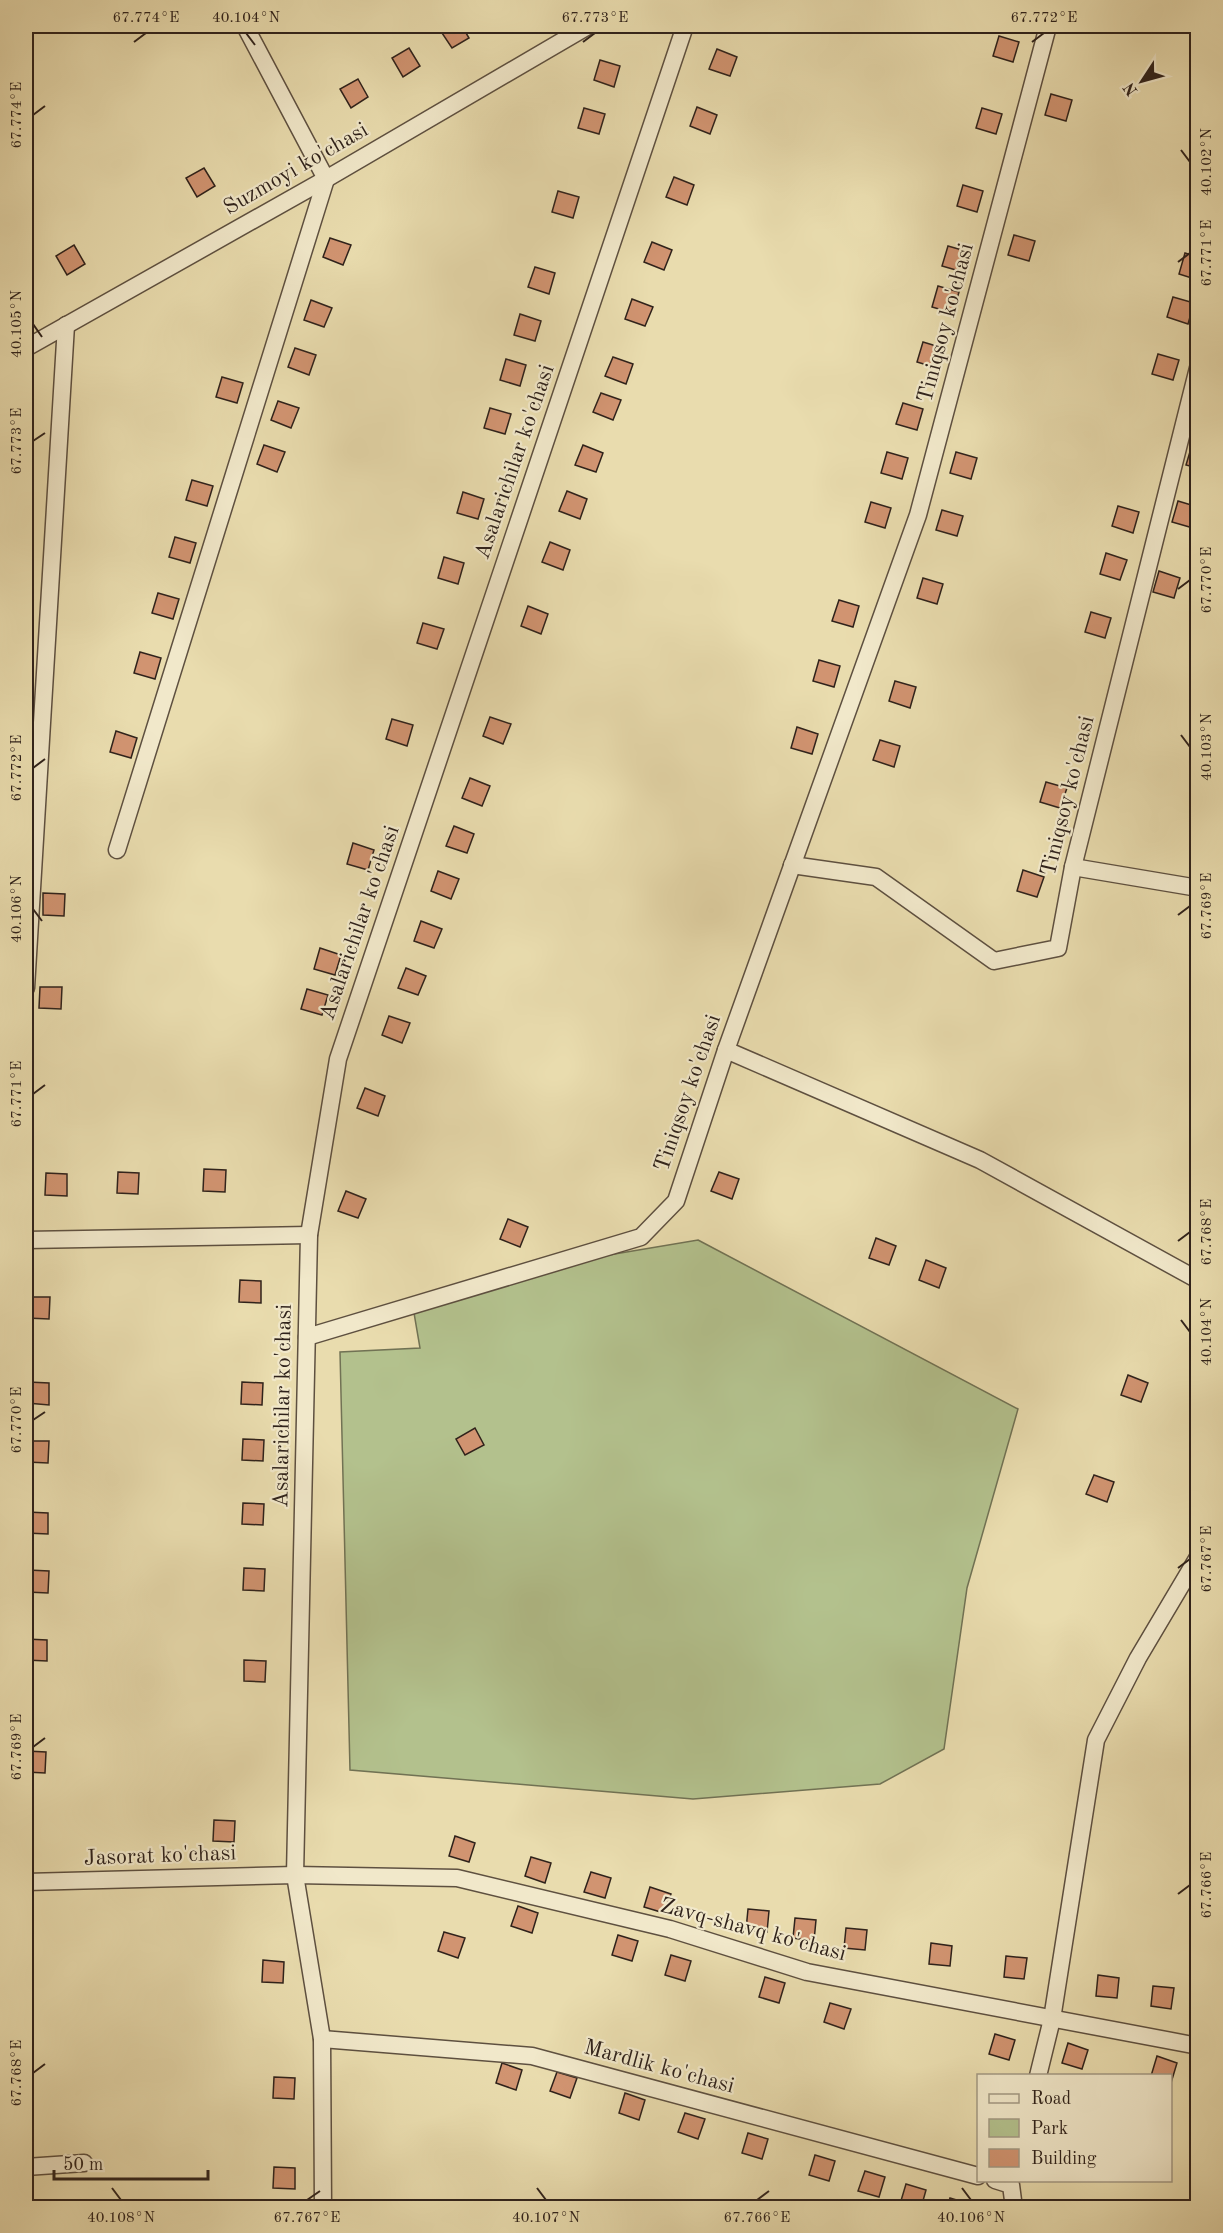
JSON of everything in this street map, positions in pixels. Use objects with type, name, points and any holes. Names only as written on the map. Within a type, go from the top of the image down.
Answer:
[{"type":"street","points":[[117,850],[326,178],[245,26]]},
{"type":"street","name":"Suzmoyi ko'chasi","points":[[26,348],[588,26]]},
{"type":"street","name":"Asalarichilar ko'chasi","points":[[323,2208],[322,2039],[295,1875],[309,1235],[338,1059],[686,26]]},
{"type":"street","name":"Tiniqsoy ko'chasi","points":[[307,1337],[641,1237],[675,1201],[726,1050],[918,515],[1048,26]]},
{"type":"street","points":[[26,988],[66,325]]},
{"type":"street","name":"Tiniqsoy ko'chasi","points":[[792,865],[876,877],[994,961],[1058,948],[1073,867],[1197,368]]},
{"type":"street","points":[[1073,867],[1197,888]]},
{"type":"street","points":[[726,1050],[980,1160],[1197,1280]]},
{"type":"street","points":[[26,1240],[309,1235]]},
{"type":"street","points":[[1038,2074],[1052,2019],[1096,1740],[1138,1658],[1197,1557]]},
{"type":"street","name":"Jasorat ko'chasi","points":[[26,1882],[295,1875]]},
{"type":"street","name":"Zavq-shavq ko'chasi","points":[[295,1875],[457,1878],[670,1929],[807,1972],[1197,2046]]},
{"type":"street","name":"Mardlik ko'chasi","points":[[322,2039],[532,2056],[977,2176]]},
{"type":"street","points":[[26,2167],[84,2163]]},
{"type":"street","points":[[1006,2182],[1014,2208]]},
{"type":"green space","points":[[698,1240],[1018,1409],[967,1588],[944,1749],[880,1784],[693,1799],[350,1770],[340,1352],[420,1348],[414,1313],[567,1262]]},
{"type":"building","points":[[447,26],[462,26],[469,38],[452,48],[440,30]]},
{"type":"building","points":[[999,36],[1019,42],[1013,62],[993,56]]},
{"type":"building","points":[[409,48],[420,66],[403,77],[392,58]]},
{"type":"building","points":[[717,49],[737,57],[730,76],[709,69]]},
{"type":"building","points":[[600,60],[620,66],[614,87],[594,80]]},
{"type":"building","points":[[358,79],[368,97],[351,108],[340,89]]},
{"type":"building","points":[[1051,94],[1072,100],[1066,121],[1045,115]]},
{"type":"building","points":[[697,107],[717,115],[710,134],[690,126]]},
{"type":"building","points":[[584,108],[605,114],[599,134],[578,128]]},
{"type":"building","points":[[982,108],[1002,114],[996,134],[976,128]]},
{"type":"building","points":[[204,168],[215,186],[197,197],[186,178]]},
{"type":"building","points":[[674,177],[694,185],[687,205],[666,197]]},
{"type":"building","points":[[963,185],[983,191],[977,212],[957,206]]},
{"type":"building","points":[[558,191],[579,197],[573,218],[552,212]]},
{"type":"building","points":[[1014,235],[1035,241],[1029,261],[1008,255]]},
{"type":"building","points":[[330,238],[351,245],[343,265],[323,257]]},
{"type":"building","points":[[652,242],[672,250],[664,270],[644,262]]},
{"type":"building","points":[[74,245],[85,264],[67,275],[56,256]]},
{"type":"building","points":[[948,246],[969,252],[963,272],[942,266]]},
{"type":"building","points":[[1185,253],[1198,257],[1198,280],[1179,274]]},
{"type":"building","points":[[535,267],[555,273],[549,294],[528,287]]},
{"type":"building","points":[[938,286],[959,292],[953,313],[932,307]]},
{"type":"building","points":[[1173,297],[1194,303],[1188,324],[1167,317]]},
{"type":"building","points":[[632,299],[653,307],[645,326],[625,319]]},
{"type":"building","points":[[311,300],[332,308],[324,327],[304,320]]},
{"type":"building","points":[[520,314],[541,321],[535,341],[514,335]]},
{"type":"building","points":[[923,342],[943,348],[937,368],[917,362]]},
{"type":"building","points":[[295,348],[316,355],[309,375],[288,367]]},
{"type":"building","points":[[1158,354],[1179,360],[1173,380],[1152,374]]},
{"type":"building","points":[[613,357],[633,364],[626,384],[605,376]]},
{"type":"building","points":[[506,359],[526,365],[520,386],[500,380]]},
{"type":"building","points":[[222,377],[243,383],[237,403],[216,397]]},
{"type":"building","points":[[601,393],[621,400],[613,420],[593,412]]},
{"type":"building","points":[[278,401],[299,408],[291,428],[271,420]]},
{"type":"building","points":[[903,403],[923,409],[917,430],[896,424]]},
{"type":"building","points":[[490,408],[511,414],[505,434],[484,428]]},
{"type":"building","points":[[264,445],[285,452],[277,472],[257,464]]},
{"type":"building","points":[[583,445],[603,453],[596,472],[575,465]]},
{"type":"building","points":[[1192,445],[1198,446],[1198,468],[1186,465]]},
{"type":"building","points":[[887,452],[908,458],[902,479],[881,473]]},
{"type":"building","points":[[956,452],[977,458],[971,479],[950,473]]},
{"type":"building","points":[[192,480],[213,486],[207,506],[186,500]]},
{"type":"building","points":[[567,491],[587,499],[580,519],[559,511]]},
{"type":"building","points":[[463,492],[484,499],[478,519],[457,513]]},
{"type":"building","points":[[1178,501],[1198,507],[1193,528],[1172,522]]},
{"type":"building","points":[[871,502],[891,508],[885,528],[865,522]]},
{"type":"building","points":[[1118,506],[1139,512],[1133,533],[1112,526]]},
{"type":"building","points":[[942,510],[963,516],[957,536],[936,530]]},
{"type":"building","points":[[175,537],[196,543],[190,563],[169,557]]},
{"type":"building","points":[[550,542],[570,550],[563,570],[542,562]]},
{"type":"building","points":[[1106,553],[1127,560],[1120,580],[1100,574]]},
{"type":"building","points":[[444,557],[464,563],[458,584],[438,578]]},
{"type":"building","points":[[1159,571],[1180,578],[1174,598],[1153,592]]},
{"type":"building","points":[[923,578],[943,584],[937,604],[917,598]]},
{"type":"building","points":[[158,593],[179,599],[173,619],[152,613]]},
{"type":"building","points":[[839,600],[859,606],[853,627],[832,621]]},
{"type":"building","points":[[528,606],[548,614],[541,634],[521,626]]},
{"type":"building","points":[[1091,612],[1111,618],[1105,638],[1085,632]]},
{"type":"building","points":[[423,623],[444,629],[437,649],[417,643]]},
{"type":"building","points":[[140,652],[161,658],[155,679],[134,673]]},
{"type":"building","points":[[819,660],[840,666],[834,687],[813,681]]},
{"type":"building","points":[[895,681],[916,687],[910,708],[889,701]]},
{"type":"building","points":[[490,717],[511,724],[503,744],[483,736]]},
{"type":"building","points":[[392,719],[413,725],[407,746],[386,739]]},
{"type":"building","points":[[797,727],[818,734],[812,754],[791,748]]},
{"type":"building","points":[[116,731],[137,738],[131,758],[110,752]]},
{"type":"building","points":[[880,740],[900,746],[894,767],[873,760]]},
{"type":"building","points":[[470,778],[490,786],[482,806],[462,798]]},
{"type":"building","points":[[1046,782],[1067,788],[1060,808],[1040,802]]},
{"type":"building","points":[[454,826],[474,834],[467,853],[446,846]]},
{"type":"building","points":[[353,843],[374,850],[368,870],[347,864]]},
{"type":"building","points":[[1023,870],[1044,877],[1037,897],[1017,891]]},
{"type":"building","points":[[438,871],[459,879],[451,899],[431,891]]},
{"type":"building","points":[[43,893],[65,894],[64,916],[43,915]]},
{"type":"building","points":[[421,921],[442,929],[434,948],[414,941]]},
{"type":"building","points":[[320,948],[341,955],[335,975],[314,969]]},
{"type":"building","points":[[406,968],[426,976],[418,995],[398,988]]},
{"type":"building","points":[[40,987],[62,987],[61,1009],[39,1008]]},
{"type":"building","points":[[307,989],[328,995],[322,1015],[301,1009]]},
{"type":"building","points":[[389,1016],[410,1023],[402,1043],[382,1035]]},
{"type":"building","points":[[365,1088],[385,1096],[378,1116],[357,1108]]},
{"type":"building","points":[[204,1169],[226,1170],[225,1192],[203,1191]]},
{"type":"building","points":[[118,1172],[139,1173],[138,1194],[117,1193]]},
{"type":"building","points":[[719,1172],[739,1179],[732,1199],[711,1191]]},
{"type":"building","points":[[46,1173],[67,1174],[67,1196],[45,1195]]},
{"type":"building","points":[[346,1191],[366,1199],[358,1218],[338,1211]]},
{"type":"building","points":[[508,1219],[528,1227],[520,1247],[500,1239]]},
{"type":"building","points":[[876,1238],[896,1246],[889,1265],[869,1258]]},
{"type":"building","points":[[926,1260],[946,1268],[939,1288],[919,1280]]},
{"type":"building","points":[[240,1280],[261,1281],[261,1303],[239,1302]]},
{"type":"building","points":[[28,1297],[50,1297],[49,1319],[27,1318]]},
{"type":"building","points":[[1128,1375],[1148,1383],[1141,1402],[1121,1395]]},
{"type":"building","points":[[28,1382],[49,1383],[49,1405],[27,1403]]},
{"type":"building","points":[[242,1382],[263,1383],[262,1405],[241,1404]]},
{"type":"building","points":[[475,1428],[484,1445],[465,1455],[456,1439]]},
{"type":"building","points":[[243,1439],[264,1440],[263,1461],[242,1460]]},
{"type":"building","points":[[28,1441],[49,1441],[48,1463],[27,1462]]},
{"type":"building","points":[[1094,1475],[1114,1482],[1107,1502],[1086,1494]]},
{"type":"building","points":[[243,1503],[264,1504],[263,1525],[242,1524]]},
{"type":"building","points":[[27,1512],[48,1513],[48,1534],[26,1533]]},
{"type":"building","points":[[244,1568],[265,1569],[264,1591],[243,1590]]},
{"type":"building","points":[[28,1570],[49,1571],[48,1593],[27,1592]]},
{"type":"building","points":[[26,1639],[47,1640],[47,1661],[26,1660]]},
{"type":"building","points":[[244,1660],[266,1661],[265,1682],[244,1681]]},
{"type":"building","points":[[26,1751],[46,1752],[45,1773],[26,1772]]},
{"type":"building","points":[[214,1820],[235,1821],[234,1842],[213,1841]]},
{"type":"building","points":[[455,1836],[475,1843],[469,1862],[449,1856]]},
{"type":"building","points":[[531,1857],[551,1863],[545,1883],[525,1876]]},
{"type":"building","points":[[591,1872],[611,1878],[605,1898],[584,1892]]},
{"type":"building","points":[[650,1887],[671,1894],[664,1913],[644,1907]]},
{"type":"building","points":[[518,1906],[538,1913],[532,1933],[511,1926]]},
{"type":"building","points":[[748,1909],[769,1911],[767,1932],[746,1930]]},
{"type":"building","points":[[795,1918],[816,1920],[814,1941],[793,1938]]},
{"type":"building","points":[[846,1928],[867,1930],[865,1950],[844,1948]]},
{"type":"building","points":[[444,1932],[465,1938],[458,1958],[438,1951]]},
{"type":"building","points":[[618,1935],[638,1941],[632,1961],[612,1955]]},
{"type":"building","points":[[931,1943],[952,1946],[950,1966],[929,1964]]},
{"type":"building","points":[[671,1955],[691,1961],[685,1981],[665,1975]]},
{"type":"building","points":[[1006,1956],[1027,1958],[1024,1979],[1004,1977]]},
{"type":"building","points":[[263,1960],[284,1962],[283,1983],[262,1982]]},
{"type":"building","points":[[1098,1975],[1119,1978],[1117,1998],[1096,1996]]},
{"type":"building","points":[[765,1977],[785,1983],[779,2003],[759,1997]]},
{"type":"building","points":[[1153,1986],[1174,1988],[1171,2009],[1151,2006]]},
{"type":"building","points":[[830,2003],[851,2009],[844,2029],[824,2022]]},
{"type":"building","points":[[995,2034],[1015,2040],[1009,2060],[989,2054]]},
{"type":"building","points":[[1068,2043],[1088,2050],[1082,2069],[1062,2063]]},
{"type":"building","points":[[1157,2056],[1177,2063],[1172,2080],[1172,2074],[1152,2074]]},
{"type":"building","points":[[502,2063],[522,2070],[516,2090],[496,2083]]},
{"type":"building","points":[[557,2072],[577,2078],[570,2098],[550,2091]]},
{"type":"building","points":[[274,2077],[295,2078],[294,2099],[273,2098]]},
{"type":"building","points":[[625,2093],[645,2100],[639,2120],[619,2113]]},
{"type":"building","points":[[685,2113],[705,2119],[698,2139],[678,2132]]},
{"type":"building","points":[[748,2133],[768,2139],[762,2159],[742,2153]]},
{"type":"building","points":[[815,2155],[835,2161],[829,2181],[809,2175]]},
{"type":"building","points":[[274,2167],[295,2168],[295,2189],[273,2188]]},
{"type":"building","points":[[865,2171],[885,2177],[879,2197],[858,2191]]},
{"type":"building","points":[[906,2184],[926,2190],[921,2208],[911,2208],[900,2204]]},
{"type":"building","points":[[950,2198],[970,2204],[969,2208],[947,2208]]},
{"type":"building","points":[[387,2200],[407,2206],[407,2208],[385,2208]]}]
